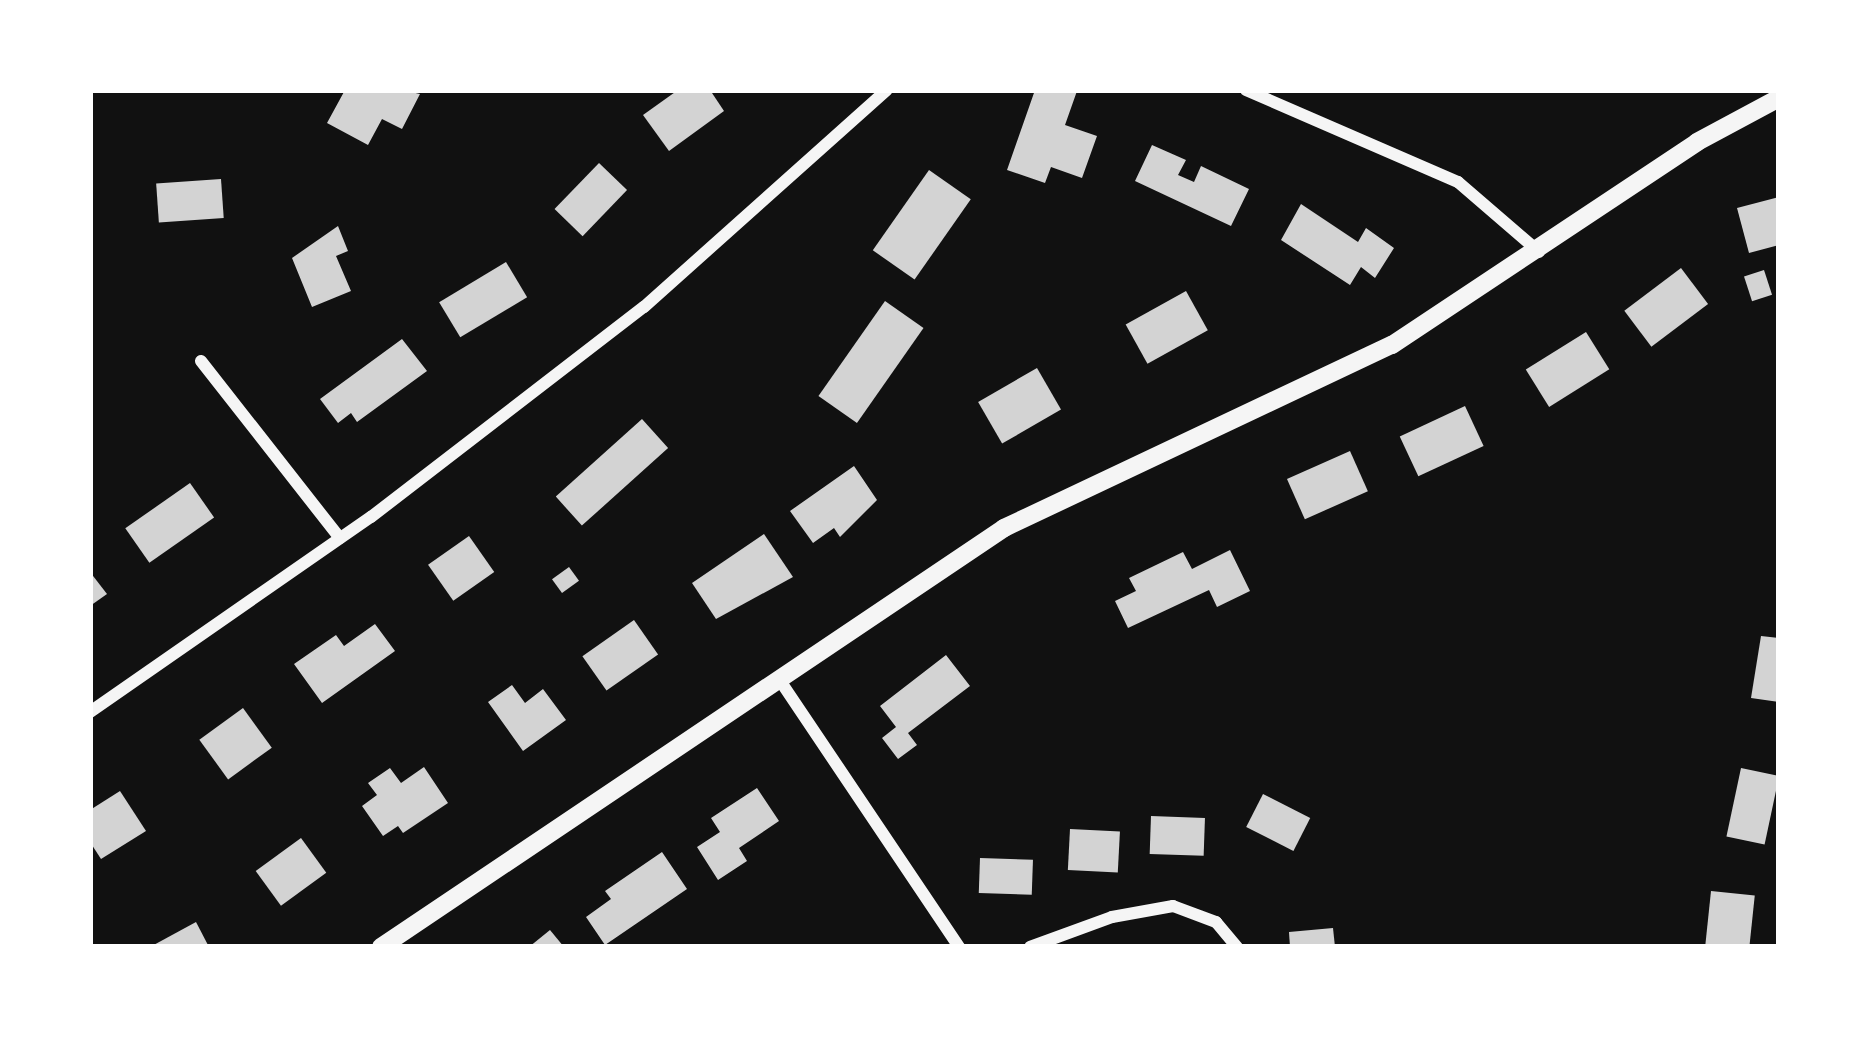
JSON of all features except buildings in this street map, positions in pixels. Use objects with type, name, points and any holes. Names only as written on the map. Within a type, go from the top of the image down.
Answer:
[{"type":"street","points":[[90,712],[340,538],[644,307],[887,90]]},
{"type":"street","points":[[1246,90],[1458,182],[1539,252]]},
{"type":"street","points":[[381,947],[1004,528],[1392,346],[1697,142],[1779,98]]},
{"type":"street","points":[[201,361],[340,538]]},
{"type":"street","points":[[779,679],[959,947]]},
{"type":"street","points":[[1030,947],[1112,917],[1173,907],[1203,914],[1237,947]]}]
